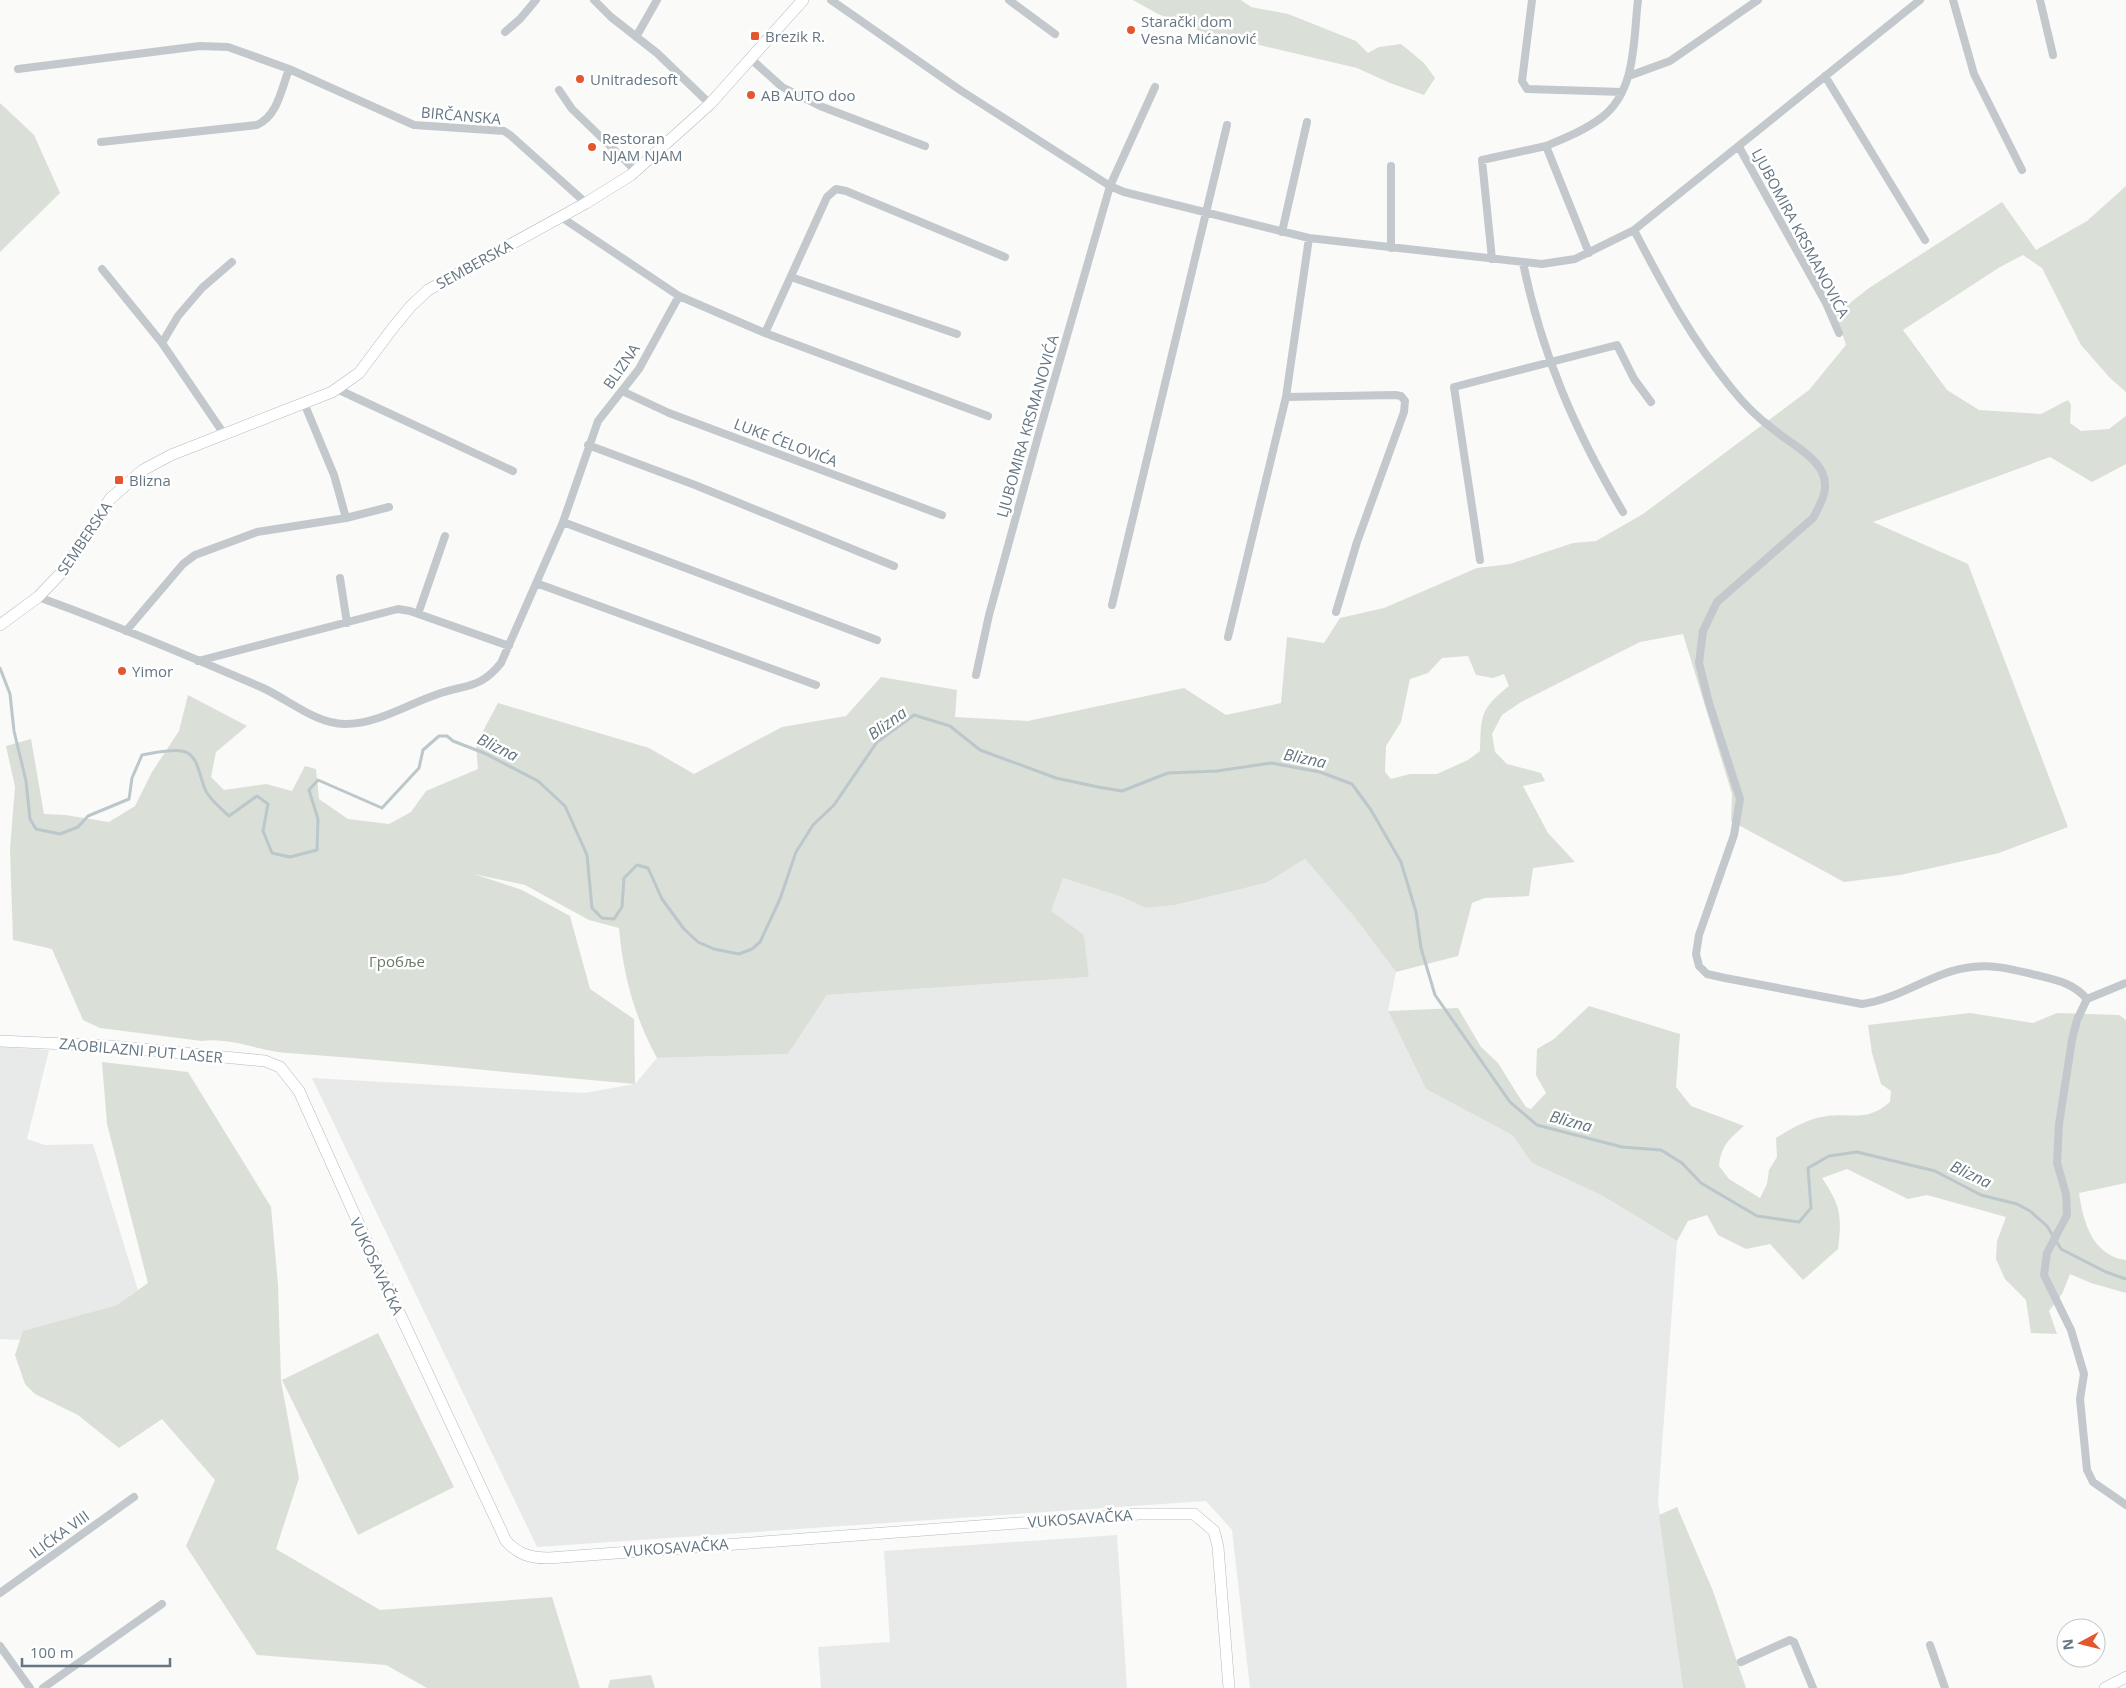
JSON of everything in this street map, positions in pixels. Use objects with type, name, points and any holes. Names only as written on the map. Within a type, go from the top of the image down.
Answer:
[{"type":"street","points":[[504,32],[520,19],[536,0]]},
{"type":"street","points":[[636,37],[657,0]]},
{"type":"street","name":"SEMBERSKA","points":[[1,625],[38,598],[64,570],[110,499],[125,484],[143,470],[171,455],[338,388],[359,373],[410,306],[428,290],[586,203],[636,171],[710,104],[803,0]]},
{"type":"street","name":"LJUBOMIRA KRSMANOVIĆA","points":[[831,0],[960,90],[1110,186],[1144,198],[1309,238],[1523,263],[1561,262],[1589,253],[1634,230],[1920,0]]},
{"type":"street","points":[[1009,0],[1055,34]]},
{"type":"street","points":[[1532,0],[1522,81],[1527,89],[1622,92]]},
{"type":"street","points":[[1492,260],[1482,160],[1546,146],[1602,118],[1613,107],[1629,76],[1638,0]]},
{"type":"street","points":[[1629,76],[1670,60],[1758,0]]},
{"type":"street","points":[[1953,0],[1974,74],[2022,170]]},
{"type":"street","points":[[2040,0],[2052,55]]},
{"type":"street","points":[[597,1],[636,37],[657,53],[710,104]]},
{"type":"street","name":"BIRČANSKA","points":[[18,69],[217,45],[228,47],[288,69],[414,125],[504,131],[586,203]]},
{"type":"street","points":[[751,59],[782,87],[820,106],[925,146]]},
{"type":"street","points":[[101,142],[257,125],[267,121],[273,113],[288,69]]},
{"type":"street","points":[[1825,76],[1925,240]]},
{"type":"street","name":"LJUBOMIRA KRSMANOVIĆA","points":[[976,675],[989,615],[1036,442],[1110,186],[1155,87]]},
{"type":"street","points":[[559,90],[572,110],[636,171]]},
{"type":"street","points":[[1282,232],[1307,122]]},
{"type":"street","points":[[1112,605],[1227,125]]},
{"type":"street","points":[[1546,146],[1589,253]]},
{"type":"street","name":"LJUBOMIRA KRSMANOVIĆA","points":[[1739,147],[1826,303],[1839,333]]},
{"type":"street","points":[[1391,166],[1391,248]]},
{"type":"street","points":[[765,332],[827,197],[836,189],[846,190],[1005,256]]},
{"type":"street","points":[[561,217],[679,296],[765,332],[988,416]]},
{"type":"street","points":[[1634,230],[1681,317],[1733,390],[1760,418],[1817,464],[1825,480],[1822,500],[1813,518],[1717,602],[1703,631],[1699,663],[1709,703],[1740,799],[1734,835],[1699,935],[1696,954],[1699,966],[1707,974],[1862,1004],[1883,1001],[1915,986],[1969,967],[1998,966],[2067,982],[2087,999]]},
{"type":"street","points":[[1228,637],[1286,397],[1309,238]]},
{"type":"street","points":[[162,343],[178,316],[202,288],[232,262]]},
{"type":"street","points":[[1523,263],[1536,322],[1549,362],[1599,471],[1623,512]]},
{"type":"street","points":[[102,269],[162,343],[224,434]]},
{"type":"street","points":[[791,277],[957,334]]},
{"type":"street","name":"BLIZNA","points":[[38,598],[126,631],[265,689],[322,719],[343,724],[374,720],[440,693],[483,681],[501,663],[509,646],[563,522],[588,445],[598,421],[639,369],[679,296]]},
{"type":"street","points":[[1480,560],[1454,387],[1617,345],[1634,379],[1651,402]]},
{"type":"street","points":[[338,388],[513,471]]},
{"type":"street","name":"LUKE ĆELOVIĆA","points":[[622,391],[669,413],[942,515]]},
{"type":"street","points":[[1286,397],[1395,395],[1401,396],[1405,402],[1404,412],[1357,542],[1336,612]]},
{"type":"street","points":[[304,403],[334,475],[346,518]]},
{"type":"street","points":[[588,445],[696,485],[894,566]]},
{"type":"street","points":[[126,631],[183,564],[195,555],[257,532],[346,518],[389,507]]},
{"type":"street","points":[[563,522],[878,640]]},
{"type":"street","points":[[418,614],[445,536]]},
{"type":"street","points":[[340,578],[347,623]]},
{"type":"street","points":[[536,583],[816,685]]},
{"type":"street","points":[[196,661],[398,609],[418,614],[509,646]]},
{"type":"street","points":[[2126,983],[2087,999],[2077,1020],[2072,1040],[2059,1124],[2057,1163],[2066,1194],[2067,1215],[2047,1253],[2044,1275],[2070,1330],[2084,1374],[2080,1399],[2087,1470],[2094,1482],[2126,1505]]},
{"type":"street","name":"ZAOBILAZNI PUT LASER","points":[[0,1041],[110,1046],[265,1061],[280,1067]]},
{"type":"street","name":"VUKOSAVAČKA","points":[[280,1067],[291,1078],[310,1112],[347,1200],[420,1358],[506,1541],[516,1552],[528,1556],[550,1558],[1139,1514],[1194,1514],[1214,1531],[1218,1547],[1228,1688]]},
{"type":"street","name":"ILIĆKA VIII","points":[[0,1593],[134,1497]]},
{"type":"street","points":[[43,1688],[162,1604]]},
{"type":"street","points":[[1741,1662],[1790,1640],[1813,1688]]},
{"type":"street","points":[[1930,1645],[1945,1688]]},
{"type":"street","points":[[0,1646],[30,1688]]},
{"type":"street","points":[[2110,1687],[2126,1677]]},
{"type":"shaded area","points":[[1305,859],[1357,920],[1396,972],[1388,1011],[1426,1089],[1512,1135],[1532,1163],[1603,1196],[1677,1241],[1658,1501],[1683,1688],[1250,1688],[1232,1530],[1206,1501],[537,1547],[312,1078],[584,1093],[635,1084],[657,1058],[788,1054],[827,995],[1089,977],[1084,935],[1050,911],[1063,878],[1122,897],[1146,908],[1175,905],[1266,883]]},
{"type":"shaded area","points":[[0,1047],[49,1050],[27,1139],[45,1145],[93,1144],[138,1290],[117,1305],[24,1331],[20,1340],[0,1339]]},
{"type":"shaded area","points":[[1117,1535],[1127,1688],[821,1688],[818,1647],[890,1642],[884,1551]]},
{"type":"green space","points":[[1133,0],[1241,0],[1251,7],[1288,14],[1356,41],[1368,53],[1379,47],[1401,44],[1424,63],[1435,78],[1424,95],[1390,83],[1357,68],[1246,42],[1217,38],[1158,14]]},
{"type":"green space","points":[[0,103],[34,135],[60,193],[0,252]]},
{"type":"green space","name":"Гробље","points":[[2126,186],[2126,392],[2110,378],[2081,345],[2042,268],[2023,255],[2000,267],[1903,330],[1947,390],[1979,410],[2041,414],[2068,400],[2071,405],[2070,423],[2081,431],[2109,429],[2126,416],[2126,464],[2092,482],[2050,457],[1873,522],[1968,564],[2068,827],[1999,853],[1900,875],[1844,882],[1731,821],[1732,794],[1683,634],[1640,642],[1521,702],[1502,715],[1492,734],[1495,752],[1507,764],[1541,773],[1545,781],[1523,786],[1548,833],[1575,862],[1533,868],[1529,896],[1485,898],[1472,903],[1458,956],[1396,972],[1357,920],[1305,859],[1266,883],[1175,905],[1146,908],[1122,897],[1063,878],[1051,911],[1084,935],[1089,977],[827,995],[788,1054],[657,1058],[642,1027],[631,996],[619,928],[589,920],[525,885],[474,874],[522,890],[570,916],[590,989],[634,1019],[635,1084],[277,1052],[223,1041],[202,1041],[100,1028],[83,1020],[52,949],[13,940],[10,849],[15,787],[6,746],[31,739],[44,814],[65,815],[109,822],[135,806],[152,772],[179,731],[188,695],[247,726],[216,752],[211,777],[224,790],[266,784],[292,791],[305,766],[316,769],[319,799],[348,819],[389,824],[411,812],[426,791],[478,769],[476,744],[498,703],[649,748],[694,774],[782,727],[846,716],[881,677],[957,690],[955,717],[1028,721],[1184,688],[1226,715],[1281,703],[1287,637],[1324,643],[1340,618],[1384,608],[1477,568],[1510,564],[1573,543],[1596,541],[1643,514],[1809,390],[1846,345],[1836,314],[1869,288],[2002,202],[2036,250],[2087,221]],"holes":[[[1468,656],[1476,675],[1493,678],[1504,674],[1509,686],[1487,707],[1482,721],[1480,751],[1468,760],[1437,774],[1410,774],[1391,779],[1385,772],[1386,746],[1401,722],[1410,679],[1428,673],[1442,658]]]},
{"type":"green space","points":[[1589,1006],[1680,1034],[1676,1087],[1691,1106],[1744,1126],[1727,1143],[1719,1166],[1729,1179],[1760,1198],[1767,1184],[1769,1170],[1777,1157],[1776,1138],[1794,1127],[1813,1119],[1837,1115],[1867,1114],[1882,1108],[1890,1102],[1891,1091],[1881,1084],[1872,1053],[1868,1025],[1970,1013],[2033,1023],[2057,1013],[2119,1015],[2126,1020],[2126,1183],[2079,1193],[2087,1226],[2098,1245],[2105,1252],[2126,1260],[2126,1293],[2091,1283],[2070,1274],[2062,1294],[2049,1311],[2057,1334],[2031,1333],[2026,1300],[2005,1279],[1996,1259],[1997,1241],[2006,1217],[1927,1195],[1908,1199],[1847,1169],[1822,1178],[1833,1196],[1839,1212],[1838,1249],[1803,1280],[1770,1244],[1746,1249],[1718,1235],[1707,1215],[1688,1221],[1677,1241],[1603,1196],[1532,1163],[1512,1135],[1426,1089],[1388,1011],[1458,1008],[1481,1047],[1498,1063],[1526,1107],[1531,1109],[1546,1093],[1536,1075],[1537,1049],[1554,1039]]},
{"type":"green space","points":[[102,1062],[188,1072],[271,1207],[278,1285],[281,1381],[299,1478],[276,1549],[380,1610],[552,1597],[580,1688],[427,1688],[386,1665],[257,1655],[186,1546],[215,1480],[162,1419],[119,1448],[78,1415],[35,1394],[25,1384],[15,1355],[23,1331],[117,1305],[148,1283],[107,1124]]},
{"type":"green space","points":[[378,1333],[454,1487],[358,1535],[282,1380]]},
{"type":"green space","points":[[1677,1507],[1713,1591],[1746,1688],[1683,1688],[1659,1515]]},
{"type":"green space","points":[[651,1675],[655,1688],[608,1688],[610,1680]]},
{"type":"waterway","name":"Blizna","points":[[0,668],[10,694],[14,731],[26,781],[30,819],[36,829],[60,834],[78,827],[88,816],[129,799],[132,778],[142,755],[182,751],[188,753],[196,762],[207,793],[229,816],[257,796],[268,804],[263,831],[272,853],[290,857],[317,850],[318,819],[309,790],[318,780],[382,808],[419,768],[423,750],[439,736],[447,736],[453,741],[484,753],[538,781],[565,806],[587,855],[592,908],[602,918],[614,919],[622,907],[624,878],[637,865],[648,868],[662,899],[684,929],[698,942],[714,949],[739,954],[752,949],[760,942],[780,899],[796,852],[813,825],[834,805],[877,742],[914,715],[950,726],[980,750],[1056,778],[1122,791],[1168,773],[1217,771],[1271,763],[1320,772],[1352,784],[1371,810],[1401,862],[1416,912],[1421,948],[1435,995],[1510,1102],[1537,1125],[1622,1147],[1661,1150],[1682,1163],[1701,1183],[1757,1216],[1799,1222],[1811,1208],[1808,1168],[1829,1156],[1857,1152],[1935,1171],[1981,1195],[2017,1204],[2030,1211],[2047,1226],[2061,1249],[2106,1272],[2126,1279]]},
{"type":"place","name":"Starački dom Vesna Mićanović","points":[[1131,30]]},
{"type":"place","name":"Brezik R.","points":[[755,36]]},
{"type":"place","name":"Unitradesoft","points":[[580,79]]},
{"type":"place","name":"AB AUTO doo","points":[[751,95]]},
{"type":"place","name":"Restoran NJAM NJAM","points":[[592,147]]},
{"type":"place","name":"Blizna","points":[[119,480]]},
{"type":"place","name":"Yimor","points":[[122,671]]}]
